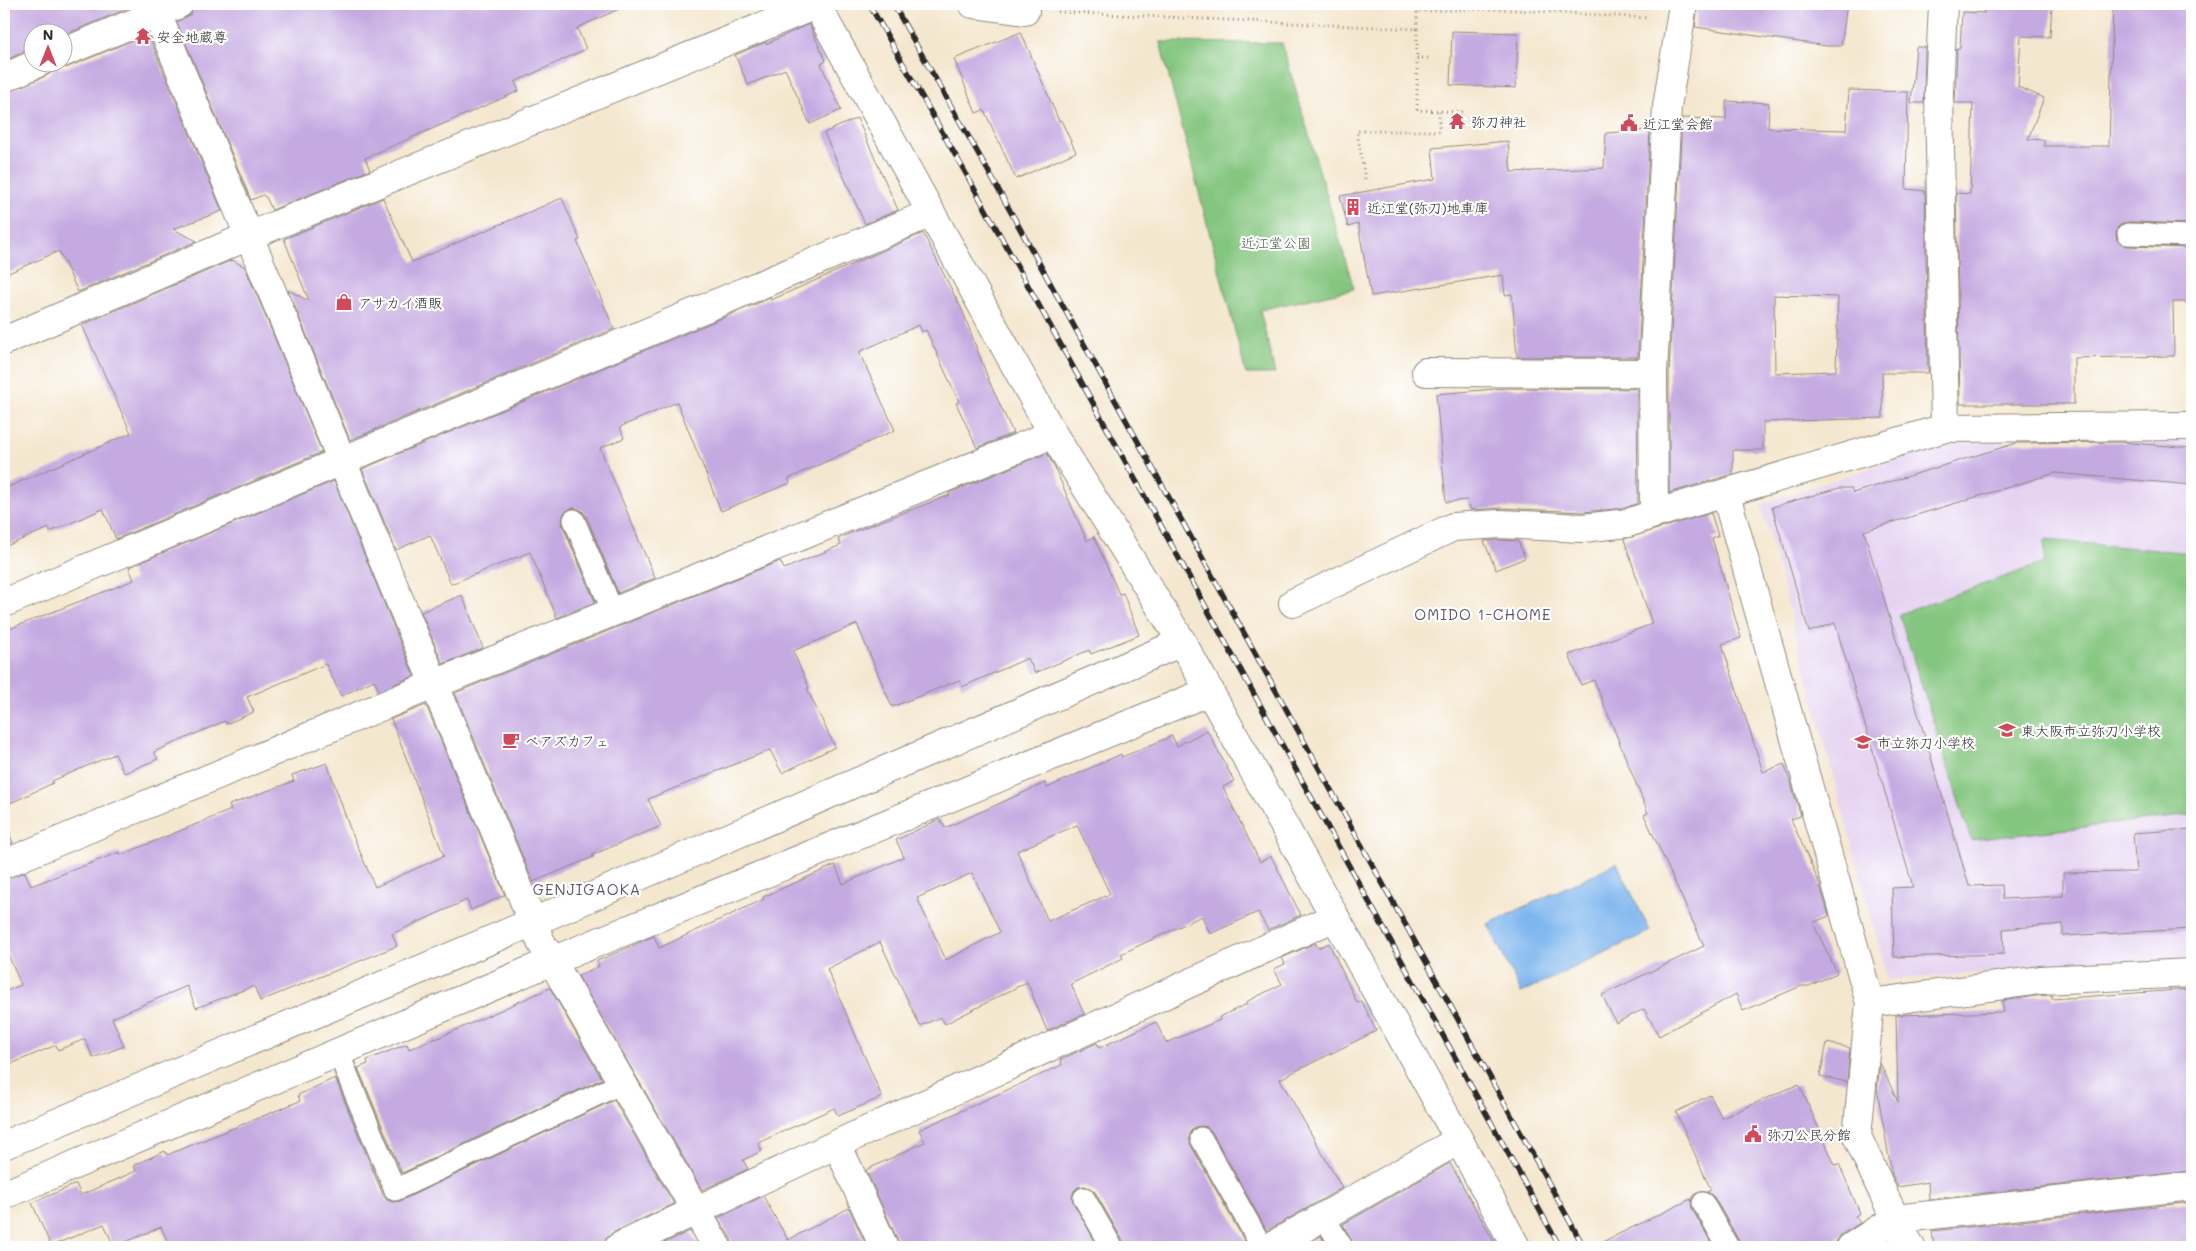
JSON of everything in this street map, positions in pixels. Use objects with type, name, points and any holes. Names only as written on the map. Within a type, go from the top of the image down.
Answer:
[{"type":"street","points":[[4,341],[249,236],[816,4],[1053,434],[1182,642],[1210,691],[1459,1140],[1516,1247]]},
{"type":"street","points":[[973,4],[1025,7]]},
{"type":"street","points":[[1943,4],[1939,92],[1944,428]]},
{"type":"street","points":[[72,48],[163,7],[249,236],[533,922],[552,961],[717,1247]]},
{"type":"street","points":[[1654,514],[1653,373],[1667,107],[1681,12]]},
{"type":"street","points":[[4,78],[22,70]]},
{"type":"street","points":[[4,603],[931,213]]},
{"type":"street","points":[[1426,372],[1653,373]]},
{"type":"street","points":[[1293,603],[1453,526],[1500,524],[1583,528],[1628,523],[1944,428],[2192,426]]},
{"type":"street","points":[[4,864],[436,684],[1053,434]]},
{"type":"street","points":[[1726,495],[1870,1002],[1857,1136],[1894,1219],[1911,1247]]},
{"type":"street","points":[[4,1145],[533,922],[1182,642]]},
{"type":"street","points":[[4,1195],[552,961],[1210,691]]},
{"type":"street","points":[[619,1247],[837,1144],[1335,917]]},
{"type":"street","points":[[1870,1002],[2040,980],[2192,973]]},
{"type":"street","points":[[1270,1247],[1459,1140]]},
{"type":"street","points":[[837,1144],[884,1247]]},
{"type":"street","points":[[1850,1247],[1894,1219],[2192,1186]]},
{"type":"lane","points":[[2128,234],[2192,236]]},
{"type":"lane","points":[[574,520],[613,612]]},
{"type":"lane","points":[[338,1052],[395,1190],[622,1083]]},
{"type":"lane","points":[[1201,1138],[1262,1247]]},
{"type":"lane","points":[[1084,1198],[1112,1247]]},
{"type":"lane","points":[[1703,1203],[1728,1247]]},
{"type":"lane","points":[[1324,1217],[1342,1247]]},
{"type":"path","points":[[1025,7],[1417,29]]},
{"type":"path","points":[[1466,112],[1418,110],[1417,11],[1498,9],[1681,12]]},
{"type":"path","points":[[1417,58],[1429,58]]},
{"type":"path","points":[[1365,179],[1357,131],[1439,131],[1439,111]]},
{"type":"shaded area","name":"東大阪市立弥刀小学校","points":[[2192,441],[2192,957],[1888,980],[1761,504],[1947,443]]},
{"type":"green space","name":"近江堂公園","points":[[1160,42],[1282,43],[1354,289],[1260,310],[1275,374],[1246,374]]},
{"type":"green space","points":[[2045,540],[2192,553],[2192,815],[1971,840],[1899,614],[2044,563]]},
{"type":"water","points":[[1617,863],[1650,931],[1521,993],[1488,924]]},
{"type":"building","points":[[4,4],[138,4],[72,32],[72,22],[22,22],[22,53],[4,61]]},
{"type":"building","points":[[194,4],[630,4],[577,28],[586,49],[515,82],[519,91],[365,158],[370,170],[272,210],[266,197],[263,195],[251,200],[177,22],[191,14]]},
{"type":"building","points":[[1698,4],[1847,4],[1841,46],[1827,46],[1695,27]]},
{"type":"building","points":[[1984,4],[2052,4],[2050,37],[2021,36],[2018,87],[2044,98],[2028,139],[2044,140],[2044,146],[2109,146],[2113,4],[2192,4],[2192,224],[2128,222],[2118,227],[2116,234],[2117,240],[2127,246],[2192,248],[2192,302],[2173,302],[2174,356],[2074,358],[2074,404],[1960,404],[1956,193],[1970,194],[1973,103],[1955,103],[1957,48],[1960,48],[1962,12],[1984,13]]},
{"type":"building","points":[[809,24],[826,61],[821,64],[841,110],[810,124],[785,69],[748,85],[735,55],[766,42],[766,44]]},
{"type":"building","points":[[1452,31],[1518,33],[1516,88],[1450,85]]},
{"type":"building","points":[[1021,32],[1059,121],[1061,120],[1076,152],[1016,179],[984,110],[976,113],[954,59]]},
{"type":"building","points":[[148,34],[222,211],[173,229],[197,241],[78,292],[59,251],[4,275],[4,93],[52,72],[72,72],[72,65]]},
{"type":"building","points":[[1916,47],[1925,47],[1924,103],[1911,103]]},
{"type":"building","points":[[1849,90],[1908,92],[1906,189],[1925,191],[1928,373],[1882,373],[1883,418],[1763,422],[1763,450],[1733,450],[1733,474],[1669,493],[1669,373],[1682,118],[1726,119],[1726,101],[1769,103],[1768,128],[1846,130]],"holes":[[[1774,295],[1838,297],[1836,371],[1775,373]]]},
{"type":"building","points":[[857,118],[898,210],[865,224],[824,133]]},
{"type":"building","points":[[1650,130],[1638,357],[1517,357],[1512,294],[1505,295],[1503,275],[1371,296],[1358,224],[1348,227],[1340,196],[1435,179],[1432,148],[1508,141],[1511,172],[1604,168],[1606,133]]},
{"type":"building","points":[[383,198],[412,262],[562,198],[580,240],[577,241],[614,329],[350,440],[288,290],[309,301],[284,239]]},
{"type":"building","points":[[923,233],[963,312],[989,381],[1013,433],[977,448],[956,403],[959,402],[926,330],[922,332],[919,325],[859,352],[895,430],[788,479],[790,483],[721,511],[677,402],[620,427],[624,438],[600,448],[655,578],[618,593],[586,515],[581,510],[575,508],[569,509],[564,513],[562,524],[595,602],[557,618],[530,552],[451,584],[430,535],[396,550],[362,469],[770,298],[771,300]]},
{"type":"building","points":[[232,260],[245,267],[322,452],[116,539],[103,509],[50,532],[49,528],[4,547],[4,489],[131,433],[82,325]]},
{"type":"building","points":[[1506,388],[1637,389],[1638,503],[1625,508],[1583,512],[1501,508],[1471,510],[1467,500],[1446,502],[1436,394]]},
{"type":"building","points":[[2120,442],[2192,448],[2192,485],[2055,473],[1864,531],[1969,886],[2002,885],[2003,899],[2063,896],[2063,873],[2136,872],[2133,833],[2192,829],[2192,929],[2063,936],[2063,924],[2003,929],[2004,954],[1894,957],[1892,888],[1913,887],[1835,623],[1809,632],[1772,507],[1839,488],[1851,488],[1853,493],[2017,443]]},
{"type":"building","points":[[1047,453],[1087,541],[1094,537],[1119,594],[1123,593],[1139,635],[1091,654],[1089,650],[1035,673],[1028,658],[962,687],[959,680],[892,707],[857,624],[793,651],[809,688],[807,689],[835,747],[782,773],[770,750],[648,799],[661,826],[533,882],[455,693],[780,561],[784,569],[841,545],[838,539],[853,532],[950,495],[949,493]]},
{"type":"building","points":[[334,481],[414,676],[379,691],[374,680],[341,696],[326,664],[247,697],[254,712],[226,724],[225,721],[154,752],[158,759],[124,773],[115,754],[52,781],[53,783],[4,806],[4,631],[134,580],[129,567]]},
{"type":"building","points":[[1711,513],[1718,536],[1712,538],[1741,638],[1722,644],[1763,772],[1784,764],[1791,783],[1801,816],[1791,819],[1820,885],[1829,916],[1813,923],[1837,973],[1809,986],[1801,986],[1743,1011],[1736,994],[1659,1036],[1644,1009],[1616,1023],[1602,995],[1704,946],[1644,815],[1648,813],[1594,680],[1581,685],[1569,655],[1652,624],[1624,539]]},
{"type":"building","points":[[1484,541],[1518,541],[1525,558],[1496,570]]},
{"type":"building","points":[[462,595],[483,648],[443,664],[421,612]]},
{"type":"building","points":[[426,705],[505,895],[471,910],[467,900],[392,934],[397,946],[260,1001],[254,986],[196,1008],[187,986],[112,1018],[124,1046],[93,1058],[85,1039],[58,1050],[56,1045],[4,1067],[4,992],[21,985],[4,945],[4,879],[25,872],[31,886],[120,852],[121,855],[231,810],[229,805],[294,781],[292,775],[327,763],[349,826],[375,887],[444,856],[391,719]]},
{"type":"building","points":[[1207,730],[1234,781],[1223,787],[1260,862],[1271,856],[1301,915],[1268,930],[1258,912],[1210,934],[1202,916],[1121,954],[1123,958],[1071,984],[1084,1014],[1047,1031],[1027,982],[945,1024],[941,1017],[920,1026],[880,942],[827,969],[882,1097],[838,1116],[834,1108],[758,1143],[762,1151],[743,1160],[748,1169],[702,1190],[578,976],[599,966],[597,961],[654,936],[659,948],[764,899],[763,897],[835,865],[843,884],[904,857],[896,840],[940,819],[945,828],[1045,783],[1047,788],[1121,754],[1122,757],[1172,736],[1177,746]],"holes":[[[1077,825],[1110,894],[1048,921],[1017,851]],[[972,873],[1000,932],[946,960],[917,898]]]},
{"type":"building","points":[[4,822],[13,843],[4,847]]},
{"type":"building","points":[[1315,943],[1318,948],[1329,943],[1357,1003],[1362,1001],[1376,1031],[1280,1079],[1342,1188],[1267,1231],[1212,1132],[1207,1127],[1201,1126],[1194,1127],[1190,1132],[1190,1144],[1248,1247],[1124,1247],[1123,1241],[1095,1192],[1085,1186],[1078,1187],[1074,1191],[1072,1198],[1098,1247],[899,1247],[866,1170],[925,1142],[919,1130],[1062,1065],[1060,1060],[1097,1043],[1099,1048],[1156,1022],[1166,1043],[1220,1020],[1219,1017],[1282,984],[1274,969],[1285,964],[1282,958]]},
{"type":"building","points":[[550,988],[602,1079],[402,1173],[358,1068],[368,1064],[367,1060],[407,1044],[409,1049],[436,1039]]},
{"type":"building","points":[[2192,989],[2192,1171],[1929,1199],[1928,1182],[1898,1187],[1892,1175],[1877,1089],[1880,1063],[1898,1102],[1896,1015],[2004,1012],[2002,1001],[2035,996],[2052,995],[2052,999]]},
{"type":"building","points":[[1827,1043],[1850,1048],[1847,1082],[1820,1076]]},
{"type":"building","points":[[335,1078],[383,1195],[387,1200],[393,1202],[400,1201],[614,1100],[674,1204],[612,1233],[606,1239],[604,1247],[170,1247],[161,1227],[114,1247],[104,1224],[51,1246],[32,1203],[76,1184],[81,1195],[136,1171],[134,1165],[165,1151],[167,1155],[300,1101],[298,1095]]},
{"type":"building","points":[[1799,1084],[1835,1165],[1839,1164],[1860,1213],[1855,1216],[1860,1223],[1842,1234],[1837,1240],[1835,1247],[1740,1247],[1739,1241],[1714,1197],[1707,1192],[1711,1190],[1676,1112],[1710,1095],[1722,1118]]},
{"type":"building","points":[[1450,1163],[1497,1247],[1354,1247],[1343,1224]]},
{"type":"building","points":[[763,1196],[788,1240],[849,1208],[867,1247],[733,1247],[731,1239],[718,1218]]},
{"type":"building","points":[[1691,1199],[1692,1209],[1714,1247],[1592,1247]]},
{"type":"building","points":[[2192,1202],[2192,1247],[1934,1247],[1932,1231]]},
{"type":"building","points":[[690,1231],[699,1247],[655,1247]]},
{"type":"building","points":[[1321,1236],[1328,1247],[1301,1247]]},
{"type":"railway","points":[[869,4],[969,179],[1560,1247]]},
{"type":"railway","points":[[893,4],[987,169],[1584,1247]]},
{"type":"place","name":"安全地蔵尊","points":[[143,36]]},
{"type":"place","name":"弥刀神社","points":[[1457,121]]},
{"type":"place","name":"近江堂会館","points":[[1629,123]]},
{"type":"place","name":"近江堂(弥刀)地車庫","points":[[1353,207]]},
{"type":"place","name":"アサカイ酒販","points":[[344,302]]},
{"type":"place","name":"東大阪市立弥刀小学校","points":[[2007,730]]},
{"type":"place","name":"ベアズカフェ","points":[[511,740]]},
{"type":"place","name":"市立弥刀小学校","points":[[1863,742]]},
{"type":"place","name":"弥刀公民分館","points":[[1753,1134]]},
{"type":"district","name":"OMIDO 1-CHOME","points":[[1483,614]]},
{"type":"district","name":"GENJIGAOKA","points":[[587,889]]}]
